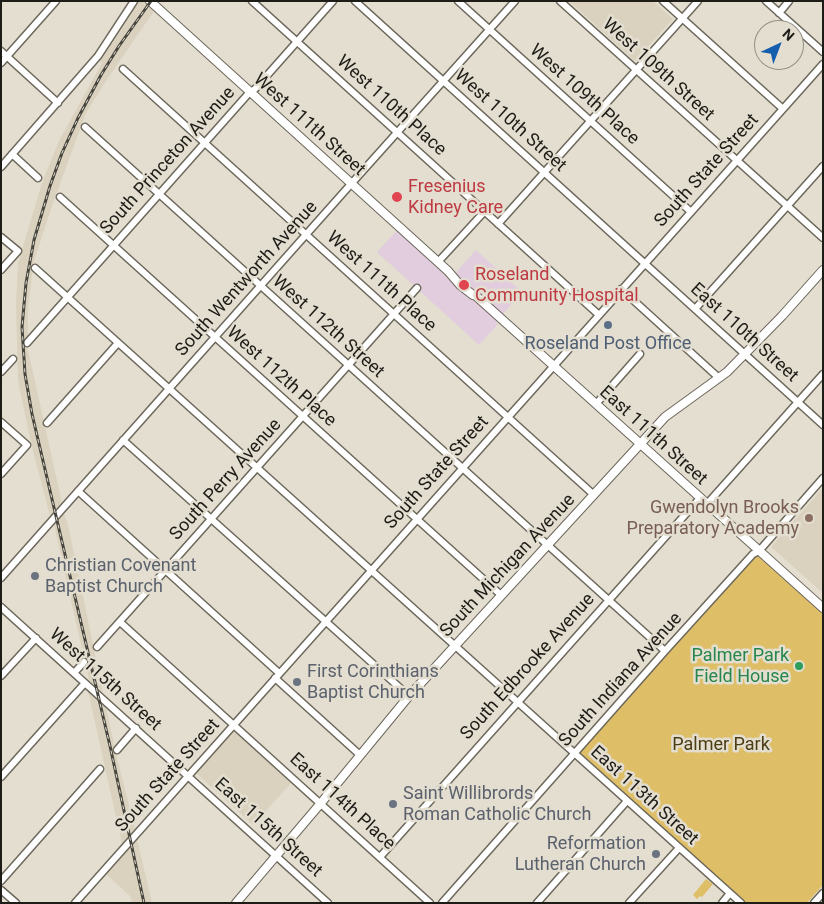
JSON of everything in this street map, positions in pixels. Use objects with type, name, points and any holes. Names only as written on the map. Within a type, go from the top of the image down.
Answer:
[{"type":"main road","name":"West 111th Street","points":[[150,1],[448,271],[460,285],[476,296],[553,366]]},
{"type":"main road","name":"South Michigan Avenue","points":[[236,903],[409,696],[665,417],[719,378],[782,316],[823,270]]},
{"type":"main road","name":"East 111th Street","points":[[553,366],[823,608]]},
{"type":"street","points":[[1,63],[56,1]]},
{"type":"street","points":[[1,167],[98,56],[134,1]]},
{"type":"street","name":"West 110th Place","points":[[252,1],[598,315]]},
{"type":"street","name":"South Princeton Avenue","points":[[27,343],[333,1]]},
{"type":"street","name":"West 110th Street","points":[[355,1],[645,263]]},
{"type":"street","name":"West 109th Place","points":[[458,1],[691,212]]},
{"type":"street","name":"South Wentworth Avenue","points":[[1,578],[515,1]]},
{"type":"street","name":"West 109th Street","points":[[560,1],[823,238]]},
{"type":"street","points":[[663,1],[783,109]]},
{"type":"street","points":[[498,224],[698,1]]},
{"type":"street","points":[[766,1],[823,52]]},
{"type":"street","points":[[779,13],[789,1]]},
{"type":"street","points":[[1,52],[58,102]]},
{"type":"street","name":"South State Street","points":[[75,903],[823,64]]},
{"type":"street","name":"West 111th Place","points":[[123,69],[594,495]]},
{"type":"street","name":"West 112th Street","points":[[85,127],[665,651]]},
{"type":"street","points":[[12,154],[38,178]]},
{"type":"street","points":[[695,309],[823,166]]},
{"type":"street","name":"West 112th Place","points":[[60,197],[501,596]]},
{"type":"street","points":[[438,262],[485,211]]},
{"type":"street","points":[[1,237],[18,251],[1,270]]},
{"type":"street","name":"East 110th Street","points":[[645,263],[823,425]]},
{"type":"street","name":"East 113th Street","points":[[36,268],[741,903]]},
{"type":"street","name":"South Perry Avenue","points":[[97,647],[417,288]]},
{"type":"street","points":[[621,289],[719,378]]},
{"type":"street","points":[[47,423],[118,343]]},
{"type":"street","points":[[596,404],[640,354]]},
{"type":"street","points":[[1,372],[13,359]]},
{"type":"street","points":[[707,504],[823,374]]},
{"type":"street","points":[[1,422],[27,445],[1,474]]},
{"type":"street","points":[[123,440],[409,696]]},
{"type":"street","name":"South Indiana Avenue","points":[[442,903],[665,651],[753,554],[759,551],[823,478]]},
{"type":"street","points":[[78,491],[360,755]]},
{"type":"street","name":"South Edbrooke Avenue","points":[[380,857],[700,498]]},
{"type":"street","name":"West 115th Street","points":[[1,607],[188,775]]},
{"type":"street","name":"East 114th Place","points":[[120,622],[430,903]]},
{"type":"street","points":[[1,676],[36,638]]},
{"type":"street","points":[[74,673],[84,662]]},
{"type":"street","points":[[1,777],[85,682]]},
{"type":"street","points":[[117,750],[136,728]]},
{"type":"street","points":[[1,881],[100,769]]},
{"type":"street","name":"East 115th Street","points":[[188,775],[328,903]]},
{"type":"street","points":[[537,903],[627,801]]},
{"type":"street","points":[[629,903],[679,848]]},
{"type":"street","points":[[1,890],[16,903]]},
{"type":"street","points":[[722,903],[730,893]]},
{"type":"street","points":[[814,903],[823,893]]},
{"type":"shaded area","points":[[137,1],[144,1],[154,11],[86,113],[34,261],[28,308],[28,350],[62,503],[50,516],[31,443],[18,381],[16,305],[18,263],[43,180],[59,141],[102,63],[98,60]]},
{"type":"shaded area","points":[[569,1],[653,1],[673,19],[635,61]]},
{"type":"shaded area","name":"Roseland Community Hospital","points":[[398,229],[451,278],[476,250],[522,292],[496,322],[498,324],[479,345],[377,252]]},
{"type":"shaded area","name":"Gwendolyn Brooks Preparatory Academy","points":[[823,490],[823,593],[771,547]]},
{"type":"shaded area","points":[[64,513],[103,692],[89,680],[54,525]]},
{"type":"shaded area","points":[[88,691],[106,707],[135,829],[122,844]]},
{"type":"shaded area","points":[[234,731],[291,783],[253,825],[196,773]]},
{"type":"shaded area","points":[[137,839],[152,903],[132,903],[130,896],[106,874]]},
{"type":"green space","name":"Palmer Park","points":[[754,556],[760,558],[823,614],[823,885],[807,903],[745,903],[583,758],[580,753],[581,749]]},
{"type":"green space","points":[[706,879],[713,884],[702,897],[700,896],[697,899],[693,895]]},
{"type":"railway","points":[[144,903],[110,746],[32,414],[25,374],[22,327],[26,283],[34,240],[62,153],[101,75],[151,1]]},
{"type":"place","name":"Fresenius Kidney Care","points":[[397,197]]},
{"type":"place","name":"Roseland Community Hospital","points":[[464,285]]},
{"type":"place","name":"Roseland Post Office","points":[[608,325]]},
{"type":"place","name":"Gwendolyn Brooks Preparatory Academy","points":[[809,518]]},
{"type":"place","name":"Christian Covenant Baptist Church","points":[[35,576]]},
{"type":"place","name":"Palmer Park Field House","points":[[799,666]]},
{"type":"place","name":"First Corinthians Baptist Church","points":[[297,682]]},
{"type":"place","name":"Saint Willibrords Roman Catholic Church","points":[[393,804]]},
{"type":"place","name":"Reformation Lutheran Church","points":[[656,854]]}]
